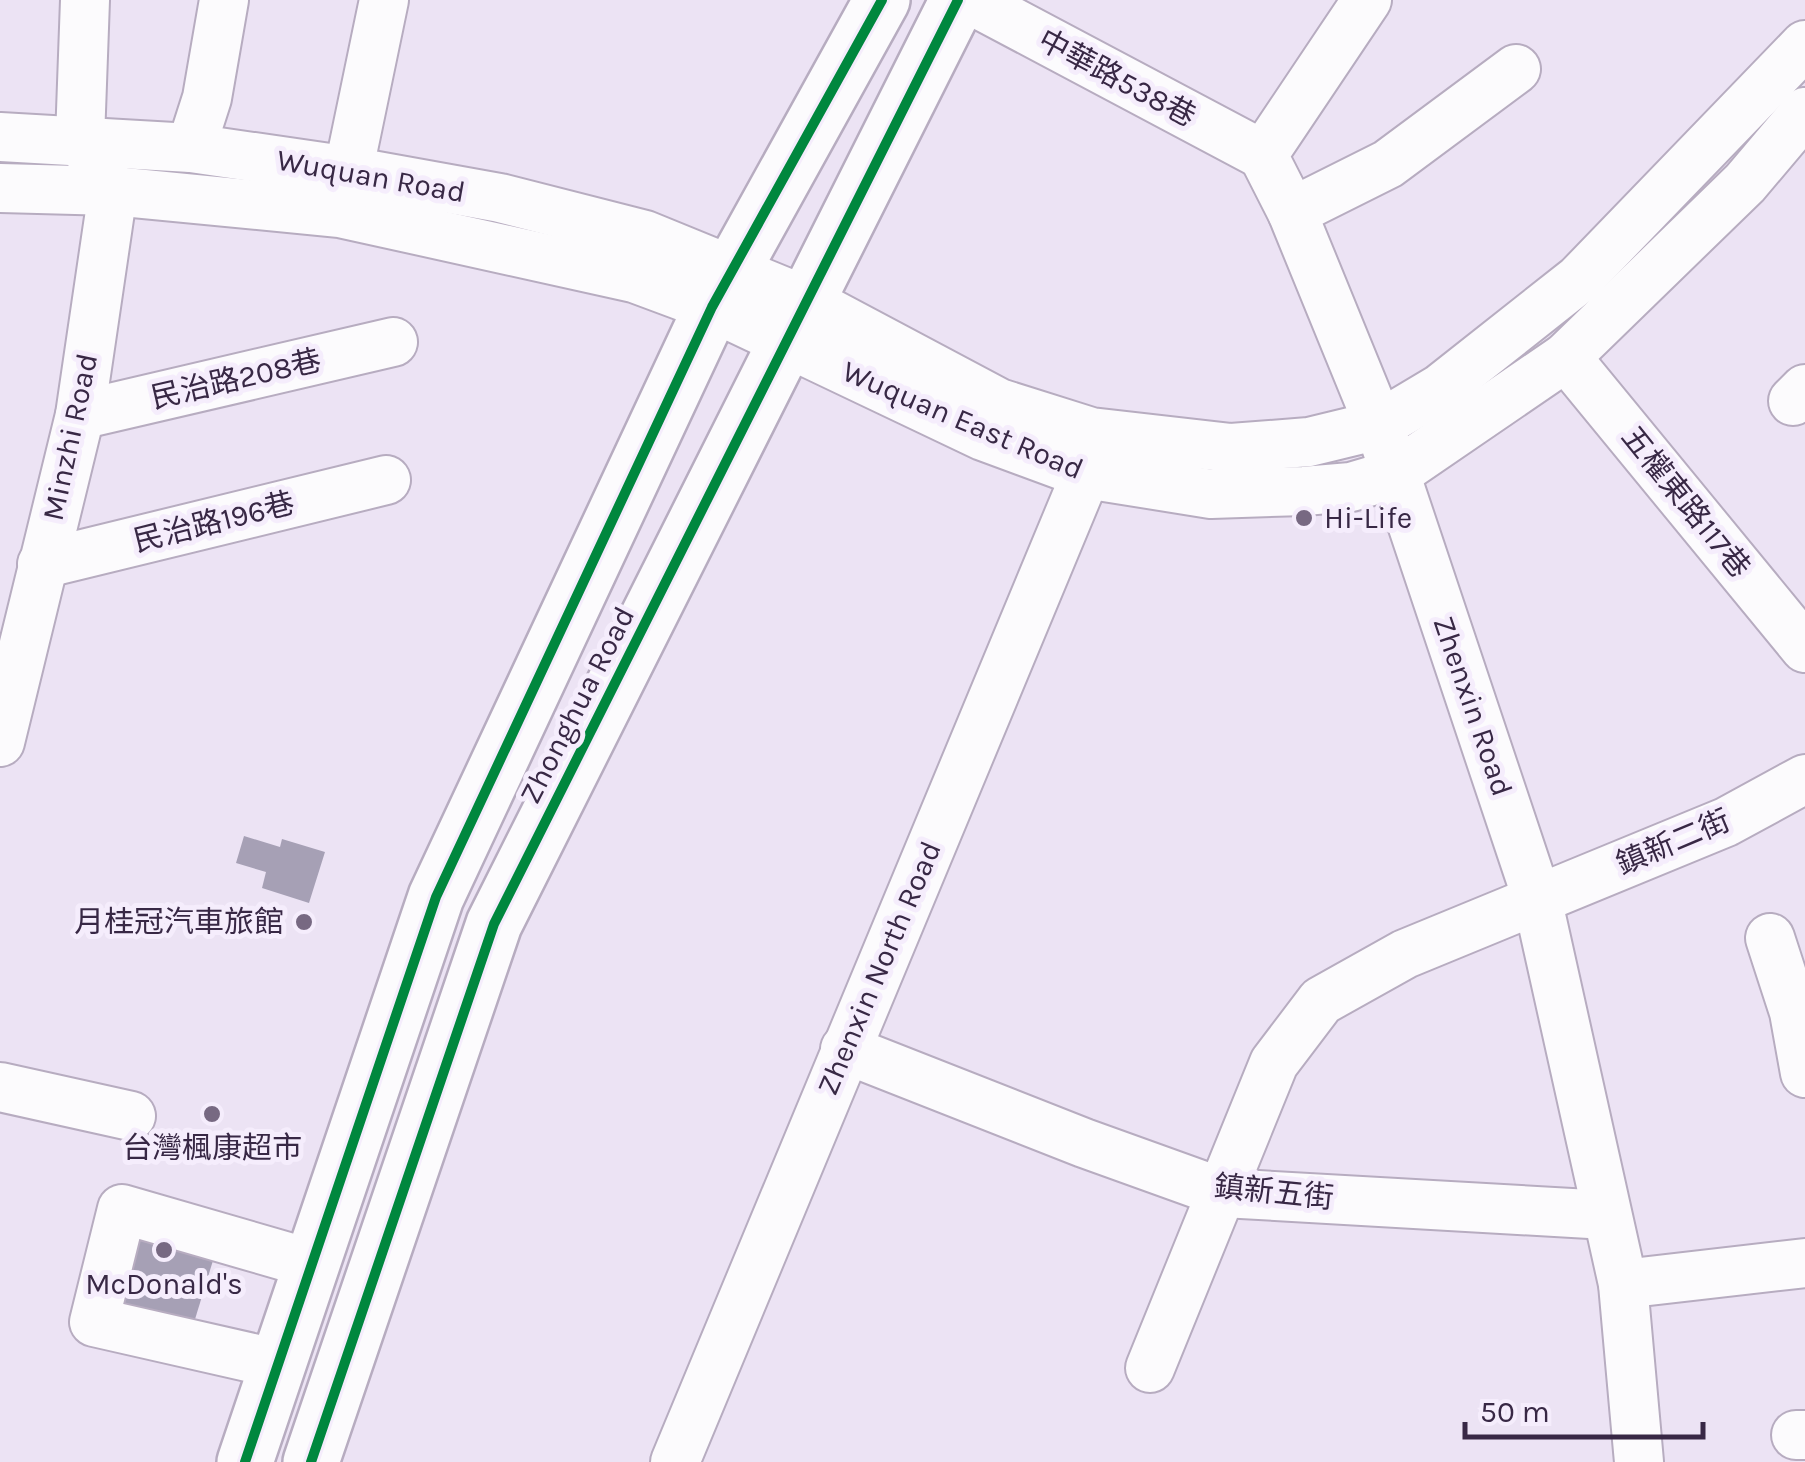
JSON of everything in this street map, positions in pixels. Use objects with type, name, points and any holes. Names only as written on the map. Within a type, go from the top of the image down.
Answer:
[{"type":"main road","name":"Zhonghua Road","points":[[245,1462],[436,897],[722,287],[882,0]]},
{"type":"main road","name":"Zhonghua Road","points":[[311,1462],[494,924],[958,0]]},
{"type":"street","points":[[85,0],[80,139],[114,190]]},
{"type":"street","points":[[190,148],[207,98],[224,0]]},
{"type":"street","points":[[345,192],[384,0]]},
{"type":"street","name":"中華路538巷","points":[[971,0],[1263,155]]},
{"type":"street","points":[[1263,155],[1368,0]]},
{"type":"street","name":"Wuquan East Road","points":[[798,323],[983,436],[1086,474],[1210,494],[1351,487],[1395,474],[1566,357],[1744,183],[1788,121],[1805,45]]},
{"type":"street","points":[[1292,212],[1388,164],[1516,68]]},
{"type":"street","name":"Wuquan East Road","points":[[722,287],[798,323],[998,403],[1091,432],[1231,448],[1310,442],[1379,425],[1440,388],[1788,121]]},
{"type":"street","name":"Wuquan Road","points":[[0,137],[190,148],[345,192]]},
{"type":"street","name":"Zhenxin Road","points":[[1263,155],[1292,212],[1379,425],[1537,898],[1623,1284],[1639,1462]]},
{"type":"street","name":"Wuquan Road","points":[[0,188],[500,198],[645,234],[722,287]]},
{"type":"street","name":"Minzhi Road","points":[[0,742],[8,668],[42,564],[80,416],[114,190]]},
{"type":"street","name":"民治路208巷","points":[[80,416],[393,342]]},
{"type":"street","name":"五權東路117巷","points":[[1566,357],[1805,648]]},
{"type":"street","name":"Zhenxin North Road","points":[[676,1462],[1086,474]]},
{"type":"street","name":"民治路196巷","points":[[42,564],[386,480]]},
{"type":"street","name":"鎮新二街","points":[[1150,1368],[1274,1063],[1321,1001],[1404,954],[1726,822],[1805,779]]},
{"type":"street","points":[[1770,938],[1800,1009],[1805,1073]]},
{"type":"street","name":"鎮新五街","points":[[845,1049],[1224,1193],[1607,1215]]},
{"type":"street","points":[[0,1087],[131,1116]]},
{"type":"street","points":[[279,1364],[94,1322],[122,1210],[312,1264]]},
{"type":"street","points":[[1623,1284],[1805,1263]]},
{"type":"building","points":[[244,836],[280,847],[282,839],[325,852],[309,903],[262,888],[266,872],[236,863]]},
{"type":"building","points":[[136,1231],[215,1254],[192,1329],[113,1306]]},
{"type":"cycle path","points":[[245,1462],[436,897],[712,307],[882,0]]},
{"type":"cycle path","points":[[311,1462],[494,924],[958,0]]},
{"type":"place","name":"Hi-Life","points":[[1304,518]]},
{"type":"place","name":"月桂冠汽車旅館","points":[[304,922]]},
{"type":"place","name":"台灣楓康超市","points":[[212,1114]]},
{"type":"place","name":"McDonald's","points":[[164,1250]]}]
